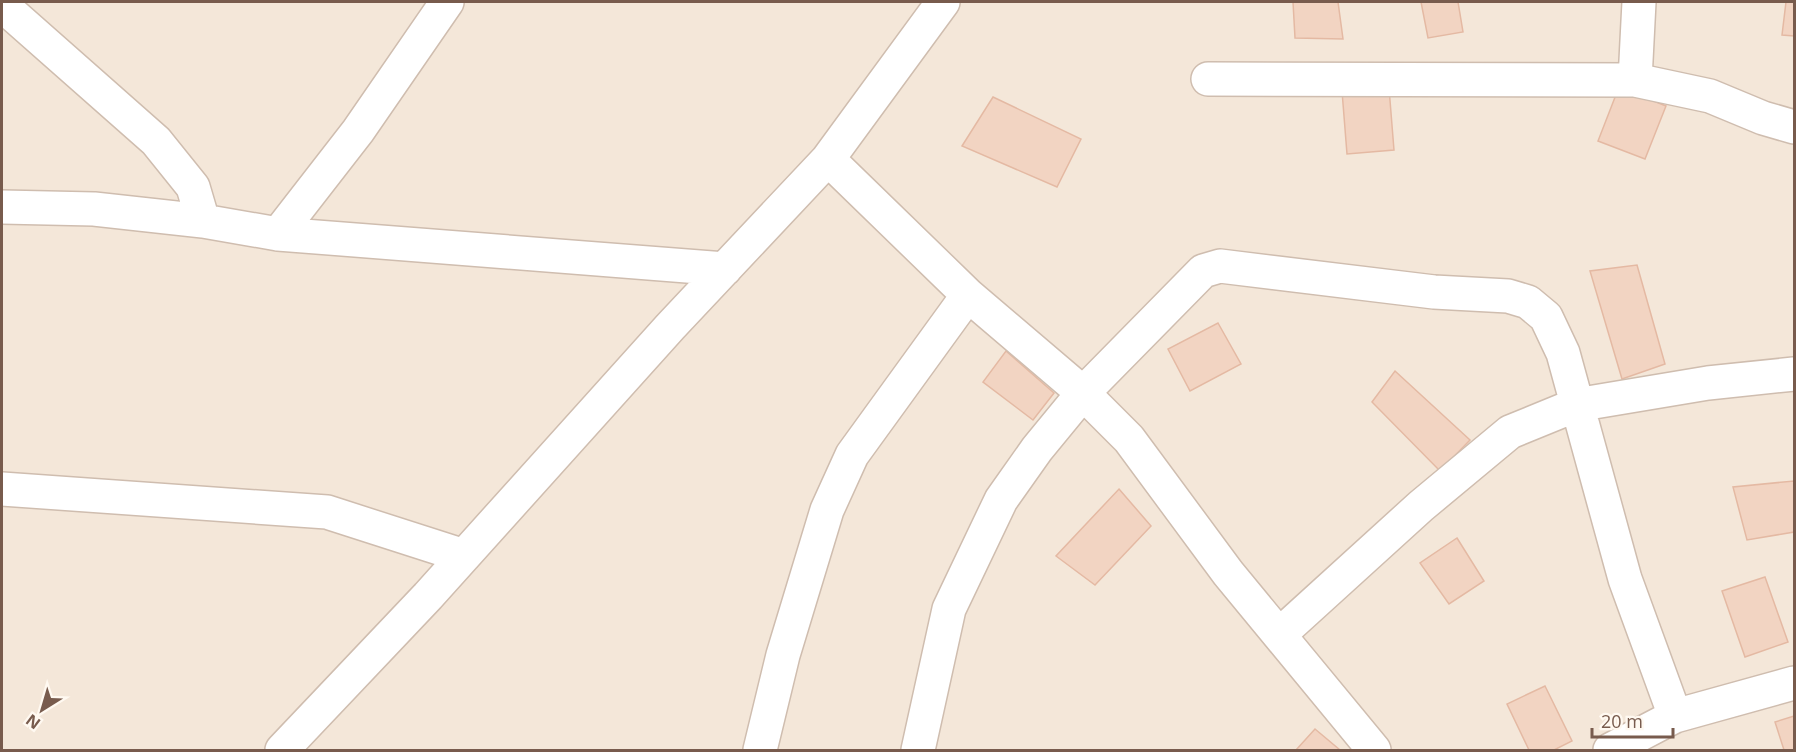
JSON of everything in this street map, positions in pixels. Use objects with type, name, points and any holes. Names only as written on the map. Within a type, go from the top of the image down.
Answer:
[{"type":"street","points":[[279,234],[358,132],[447,2]]},
{"type":"street","points":[[282,750],[464,556],[828,159],[943,2]]},
{"type":"street","points":[[1635,80],[1639,2]]},
{"type":"street","points":[[2,5],[156,141],[193,187],[202,221]]},
{"type":"street","points":[[1208,79],[1635,80],[1710,96],[1763,118],[1794,127]]},
{"type":"street","points":[[828,159],[968,296],[1083,393],[1130,439],[1228,573],[1374,750]]},
{"type":"street","points":[[2,207],[94,208],[202,221],[279,234],[725,269]]},
{"type":"street","points":[[918,750],[949,609],[1001,500],[1037,449],[1083,393],[1203,271],[1220,266],[1434,292],[1508,296],[1528,302],[1546,317],[1563,353],[1625,579],[1675,716]]},
{"type":"street","points":[[760,750],[783,655],[831,501],[852,455],[968,296]]},
{"type":"street","points":[[1279,635],[1492,445],[1510,432],[1576,405],[1708,383],[1794,374]]},
{"type":"street","points":[[2,489],[327,512],[464,556]]},
{"type":"street","points":[[1610,750],[1675,716],[1794,683]]},
{"type":"shaded area","points":[[2,2],[1794,2],[1794,750],[2,750]]},
{"type":"building","points":[[1293,2],[1338,2],[1343,39],[1295,38]]},
{"type":"building","points":[[1421,2],[1458,2],[1463,32],[1428,38]]},
{"type":"building","points":[[1786,2],[1794,2],[1794,36],[1782,35]]},
{"type":"building","points":[[1619,87],[1666,106],[1645,159],[1598,141]]},
{"type":"building","points":[[1389,88],[1394,150],[1347,154],[1342,91]]},
{"type":"building","points":[[993,97],[1081,139],[1057,187],[962,146]]},
{"type":"building","points":[[1637,265],[1665,364],[1622,379],[1590,271]]},
{"type":"building","points":[[1218,323],[1241,364],[1190,391],[1168,349]]},
{"type":"building","points":[[1006,351],[1054,393],[1033,420],[983,382]]},
{"type":"building","points":[[1395,371],[1470,440],[1440,471],[1372,402]]},
{"type":"building","points":[[1794,481],[1794,532],[1747,540],[1733,487]]},
{"type":"building","points":[[1119,489],[1151,526],[1095,585],[1056,556]]},
{"type":"building","points":[[1457,538],[1484,581],[1449,604],[1420,563]]},
{"type":"building","points":[[1765,577],[1788,642],[1745,657],[1722,591]]},
{"type":"building","points":[[1545,686],[1572,741],[1554,750],[1529,750],[1507,704]]},
{"type":"building","points":[[1794,716],[1794,750],[1784,750],[1775,722]]},
{"type":"building","points":[[1315,729],[1340,750],[1296,750]]}]
